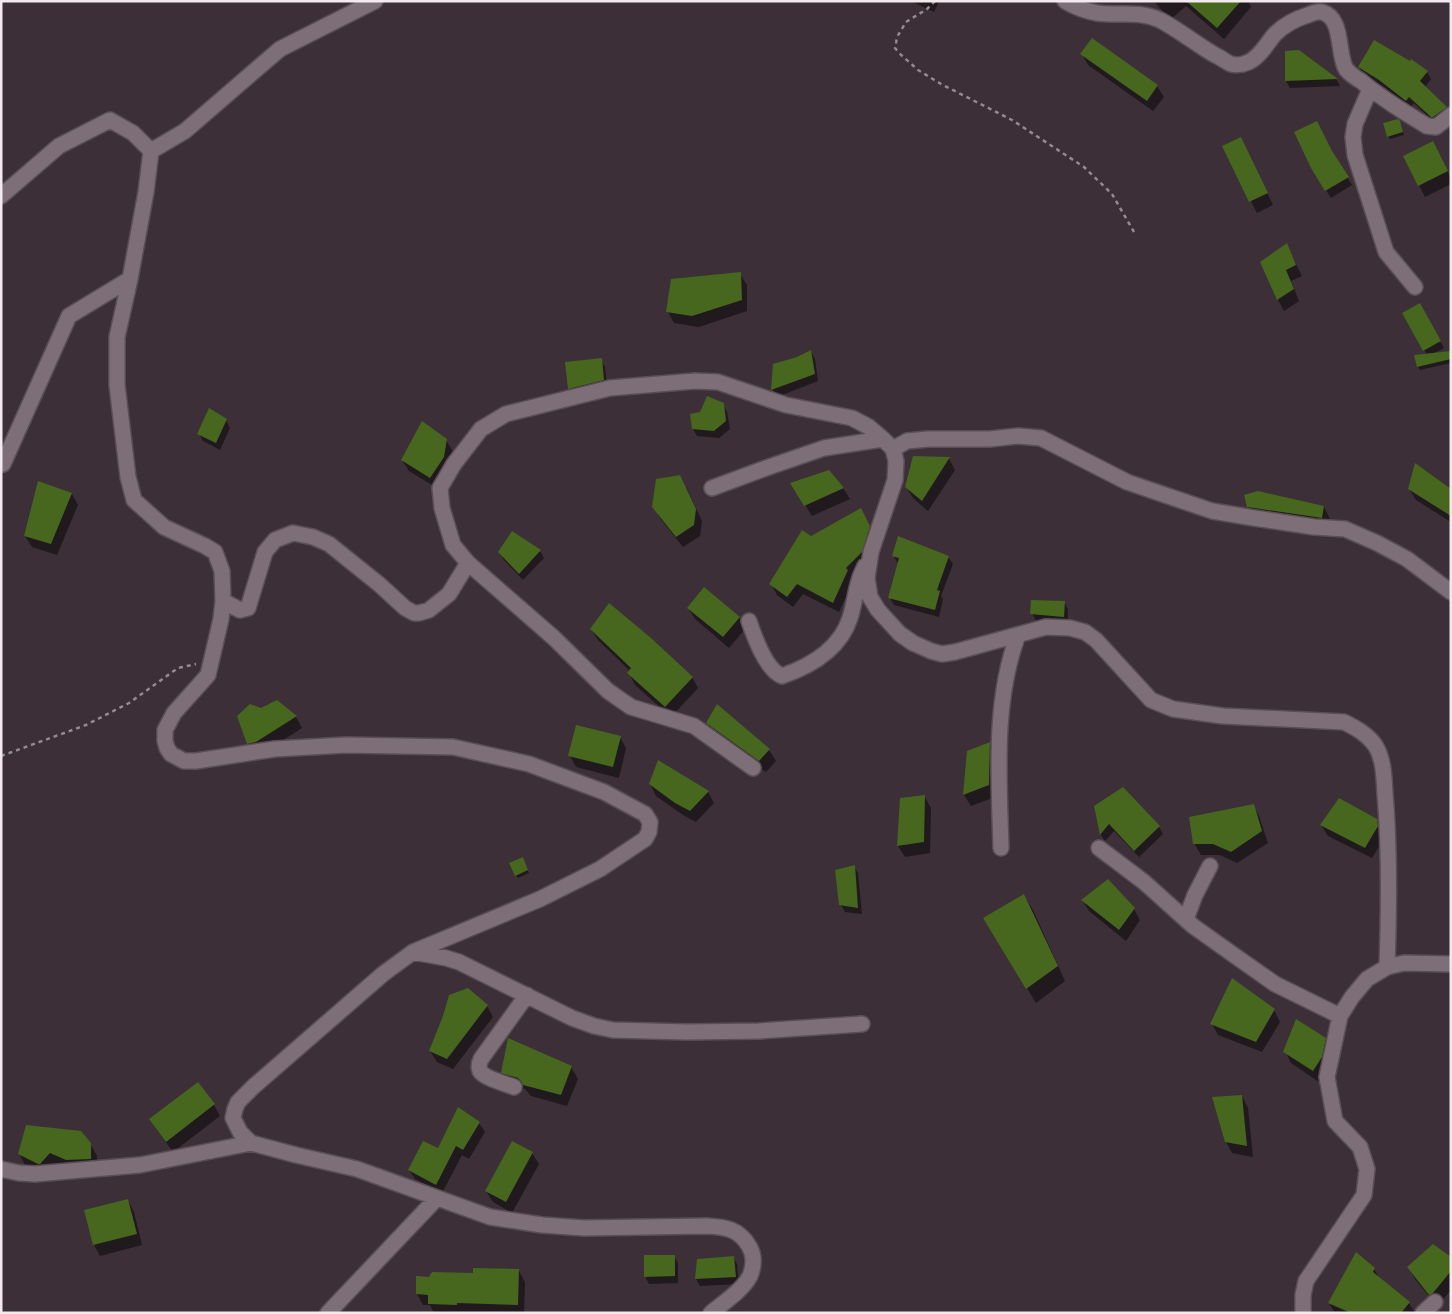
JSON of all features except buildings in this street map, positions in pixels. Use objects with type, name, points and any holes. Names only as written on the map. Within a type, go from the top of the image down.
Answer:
[{"type":"street","points":[[151,151],[185,130],[280,49],[375,1]]},
{"type":"street","points":[[1065,1],[1076,8],[1096,13],[1138,13],[1153,18],[1173,27],[1231,64],[1246,64],[1251,61],[1275,35],[1292,21],[1317,11],[1324,12],[1330,16],[1337,29],[1346,69],[1370,89],[1427,126],[1436,127],[1451,115]]},
{"type":"street","points":[[1370,89],[1355,124],[1352,137],[1355,155],[1386,252],[1415,287]]},
{"type":"street","points":[[1,196],[59,146],[110,120],[133,132],[151,151]]},
{"type":"street","points":[[151,151],[146,192],[117,337],[116,385],[128,477],[134,500],[164,527],[206,546],[214,552],[222,571],[222,619],[208,675],[174,713],[165,730],[165,741],[171,754],[184,761],[196,761],[275,749],[346,745],[453,747],[529,764],[604,792],[645,814],[650,822],[649,832],[645,839],[600,868],[540,899],[413,952],[383,974],[238,1102],[234,1118],[236,1125],[240,1132],[252,1142],[296,1155],[357,1169],[490,1217],[542,1225],[584,1228],[720,1226],[732,1230],[742,1236],[753,1253],[753,1266],[742,1286],[711,1313]]},
{"type":"street","points":[[3,464],[69,316],[130,279]]},
{"type":"street","points":[[749,620],[755,638],[770,665],[777,674],[782,676],[808,665],[823,655],[843,635],[850,619],[858,581],[871,552],[895,480],[896,461],[888,444],[868,427],[852,418],[786,405],[718,382],[695,381],[610,388],[506,414],[481,430],[454,464],[440,488],[442,508],[453,545],[468,564],[554,638],[608,691],[631,707],[694,726],[753,768]]},
{"type":"street","points":[[712,488],[824,448],[888,444],[928,439],[1018,436],[1041,438],[1128,482],[1168,494],[1212,511],[1314,527],[1345,529],[1407,559],[1451,592]]},
{"type":"street","points":[[222,601],[240,610],[248,608],[265,552],[275,540],[293,533],[313,537],[330,544],[405,608],[414,613],[429,610],[449,594],[468,564]]},
{"type":"street","points":[[871,552],[868,578],[870,596],[878,610],[900,634],[930,651],[942,654],[1046,627],[1070,628],[1085,632],[1096,640],[1151,700],[1173,709],[1223,716],[1344,722],[1362,731],[1376,746],[1383,764],[1388,846],[1389,910],[1387,967]]},
{"type":"street","points":[[1001,848],[1001,720],[1005,679],[1010,655],[1018,635]]},
{"type":"street","points":[[1099,848],[1144,882],[1186,919],[1231,954],[1275,984],[1340,1016]]},
{"type":"street","points":[[1186,919],[1195,895],[1210,866]]},
{"type":"street","points":[[413,952],[459,962],[572,1018],[613,1030],[679,1032],[758,1031],[862,1024]]},
{"type":"street","points":[[1303,1313],[1306,1281],[1364,1195],[1367,1169],[1360,1147],[1336,1121],[1327,1078],[1340,1016],[1352,997],[1368,979],[1387,967],[1404,963],[1451,964]]},
{"type":"street","points":[[514,1087],[486,1076],[480,1072],[478,1065],[481,1058],[527,996]]},
{"type":"street","points":[[1,1169],[35,1174],[140,1165],[252,1142]]},
{"type":"street","points":[[328,1313],[437,1198]]},
{"type":"street","points":[[1423,1313],[1435,1302]]},
{"type":"path","points":[[935,1],[927,10],[906,22],[897,37],[895,48],[899,53],[918,70],[941,84],[1012,120],[1084,167],[1112,194],[1134,232]]},
{"type":"path","points":[[1,756],[86,725],[129,703],[178,668],[212,660]]}]
